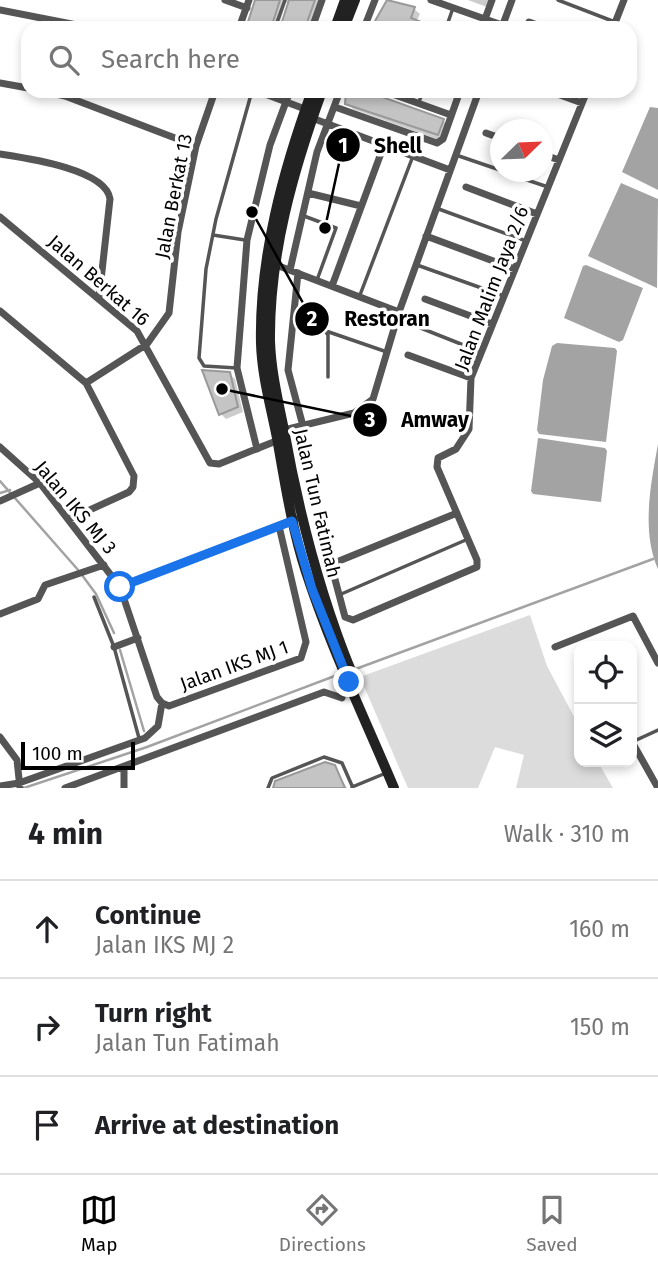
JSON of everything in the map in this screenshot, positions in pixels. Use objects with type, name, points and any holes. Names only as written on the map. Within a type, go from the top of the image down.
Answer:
[{"type":"main road","points":[[338,21],[345,0]]},
{"type":"main road","points":[[347,21],[355,0]]},
{"type":"main road","name":"Jalan Tun Fatimah","points":[[272,263],[311,98]]},
{"type":"main road","name":"Jalan Tun Fatimah","points":[[317,98],[308,114],[283,184],[272,263],[270,344],[282,436],[308,579],[401,788]]},
{"type":"main road","name":"Jalan Tun Fatimah","points":[[352,681],[394,788]]},
{"type":"street","points":[[225,0],[248,4],[242,21]]},
{"type":"street","points":[[314,21],[322,0]]},
{"type":"street","points":[[367,21],[375,0]]},
{"type":"street","points":[[431,0],[489,21]]},
{"type":"street","points":[[485,19],[492,0]]},
{"type":"street","points":[[504,21],[512,0]]},
{"type":"street","points":[[616,21],[624,0]]},
{"type":"street","points":[[0,10],[56,21]]},
{"type":"street","points":[[0,83],[21,87]]},
{"type":"street","points":[[70,98],[196,146]]},
{"type":"street","name":"Jalan Berkat 13","points":[[147,344],[171,306],[178,232],[196,146],[213,98]]},
{"type":"street","points":[[273,98],[328,124],[450,170]]},
{"type":"street","points":[[257,449],[237,368],[247,240],[270,145],[288,98]]},
{"type":"street","points":[[303,425],[288,370],[294,271],[304,207],[338,98]]},
{"type":"street","points":[[404,98],[451,115]]},
{"type":"street","points":[[335,107],[434,143],[443,139],[457,98]]},
{"type":"street","points":[[387,352],[476,98]]},
{"type":"street","points":[[568,98],[582,103]]},
{"type":"street","name":"Jalan Malim Jaya 2/6","points":[[339,595],[343,614],[348,619],[477,566],[438,462],[441,455],[461,443],[469,429],[471,377],[584,98]]},
{"type":"street","points":[[486,133],[490,134]]},
{"type":"street","points":[[332,286],[384,145]]},
{"type":"street","points":[[0,154],[50,162],[100,182],[107,188],[110,199],[99,298]]},
{"type":"street","points":[[553,158],[559,160]]},
{"type":"street","points":[[466,187],[537,214]]},
{"type":"street","points":[[308,193],[361,206]]},
{"type":"street","points":[[288,203],[304,207]]},
{"type":"street","name":"Jalan Berkat 16","points":[[0,216],[132,326],[147,344],[206,459],[219,464],[257,449],[303,425],[354,413],[373,399],[387,352]]},
{"type":"street","points":[[426,236],[515,269]]},
{"type":"street","points":[[272,263],[359,296],[398,315]]},
{"type":"street","points":[[425,299],[492,324]]},
{"type":"street","points":[[0,311],[86,383],[135,482],[129,492],[71,519]]},
{"type":"street","points":[[86,383],[147,344]]},
{"type":"street","points":[[408,355],[471,377]]},
{"type":"street","name":"Jalan IKS MJ 3","points":[[0,447],[40,483],[71,519],[120,587],[166,705]]},
{"type":"street","points":[[0,501],[40,483]]},
{"type":"street","points":[[339,595],[333,572],[337,564],[457,513]]},
{"type":"street","points":[[120,587],[296,519]]},
{"type":"street","name":"Jalan IKS MJ 1","points":[[166,705],[301,658],[306,642],[279,526]]},
{"type":"street","points":[[0,614],[38,598],[45,584],[104,565]]},
{"type":"street","points":[[555,647],[633,616],[658,663]]},
{"type":"street","points":[[114,647],[138,638]]},
{"type":"street","points":[[65,788],[324,692],[342,698]]},
{"type":"street","points":[[0,786],[19,786],[140,740],[153,733],[166,705]]},
{"type":"street","points":[[0,737],[14,752],[19,786]]},
{"type":"street","points":[[637,751],[658,788]]},
{"type":"street","points":[[124,766],[124,788]]},
{"type":"lane","points":[[278,21],[285,0]]},
{"type":"lane","points":[[558,0],[605,21]]},
{"type":"lane","points":[[448,21],[453,8]]},
{"type":"lane","points":[[237,368],[204,366],[199,358],[212,235],[252,98]]},
{"type":"lane","points":[[418,103],[420,98]]},
{"type":"lane","points":[[456,155],[490,167]]},
{"type":"lane","points":[[359,296],[413,156]]},
{"type":"lane","points":[[534,182],[548,187]]},
{"type":"lane","points":[[436,208],[526,241]]},
{"type":"lane","points":[[302,216],[336,229],[317,280]]},
{"type":"lane","points":[[212,235],[247,240]]},
{"type":"lane","points":[[416,264],[504,296]]},
{"type":"lane","points":[[398,315],[481,352]]},
{"type":"lane","points":[[293,322],[387,352]]},
{"type":"lane","points":[[325,331],[328,335],[328,377]]},
{"type":"lane","points":[[339,595],[468,539]]},
{"type":"lane","points":[[94,597],[114,647],[140,740]]},
{"type":"lane","points":[[637,740],[658,730]]},
{"type":"lane","points":[[268,788],[272,778],[324,757],[342,762],[353,787],[387,772]]},
{"type":"shaded area","points":[[650,107],[658,108],[658,190],[622,172]]},
{"type":"shaded area","points":[[621,183],[658,199],[657,288],[588,256]]},
{"type":"shaded area","points":[[583,266],[643,288],[623,340],[619,342],[564,318]]},
{"type":"shaded area","points":[[557,343],[615,348],[617,351],[606,442],[539,434],[537,430],[543,380],[552,346]]},
{"type":"shaded area","points":[[538,438],[605,448],[607,451],[601,502],[533,494],[531,491]]},
{"type":"shaded area","points":[[658,444],[658,569],[650,539],[649,507]]},
{"type":"shaded area","points":[[530,615],[547,666],[574,717],[574,767],[601,767],[613,788],[516,788],[524,755],[495,747],[478,788],[408,788],[360,677]]},
{"type":"building","points":[[255,0],[280,0],[273,21],[248,21]]},
{"type":"building","points":[[289,0],[315,0],[308,21],[282,21]]},
{"type":"building","points":[[387,0],[415,7],[411,18],[418,21],[375,21]]},
{"type":"building","points":[[345,98],[385,98],[444,119],[438,135],[345,104]]},
{"type":"building","points":[[202,370],[230,372],[238,407],[219,415]]},
{"type":"building","points":[[325,762],[335,765],[345,788],[273,788],[275,781]]},
{"type":"waterway","points":[[0,481],[79,571],[96,594],[114,633]]},
{"type":"waterway","points":[[0,493],[10,490]]},
{"type":"waterway","points":[[353,670],[653,559]]},
{"type":"waterway","points":[[120,650],[144,731]]},
{"type":"waterway","points":[[24,788],[147,747],[340,674]]},
{"type":"place","name":"Restoran","points":[[252,212]]},
{"type":"place","name":"Shell","points":[[325,228]]},
{"type":"place","name":"Amway","points":[[222,389]]},
{"type":"route","points":[[120,587],[292,521],[305,570],[349,682]]}]
